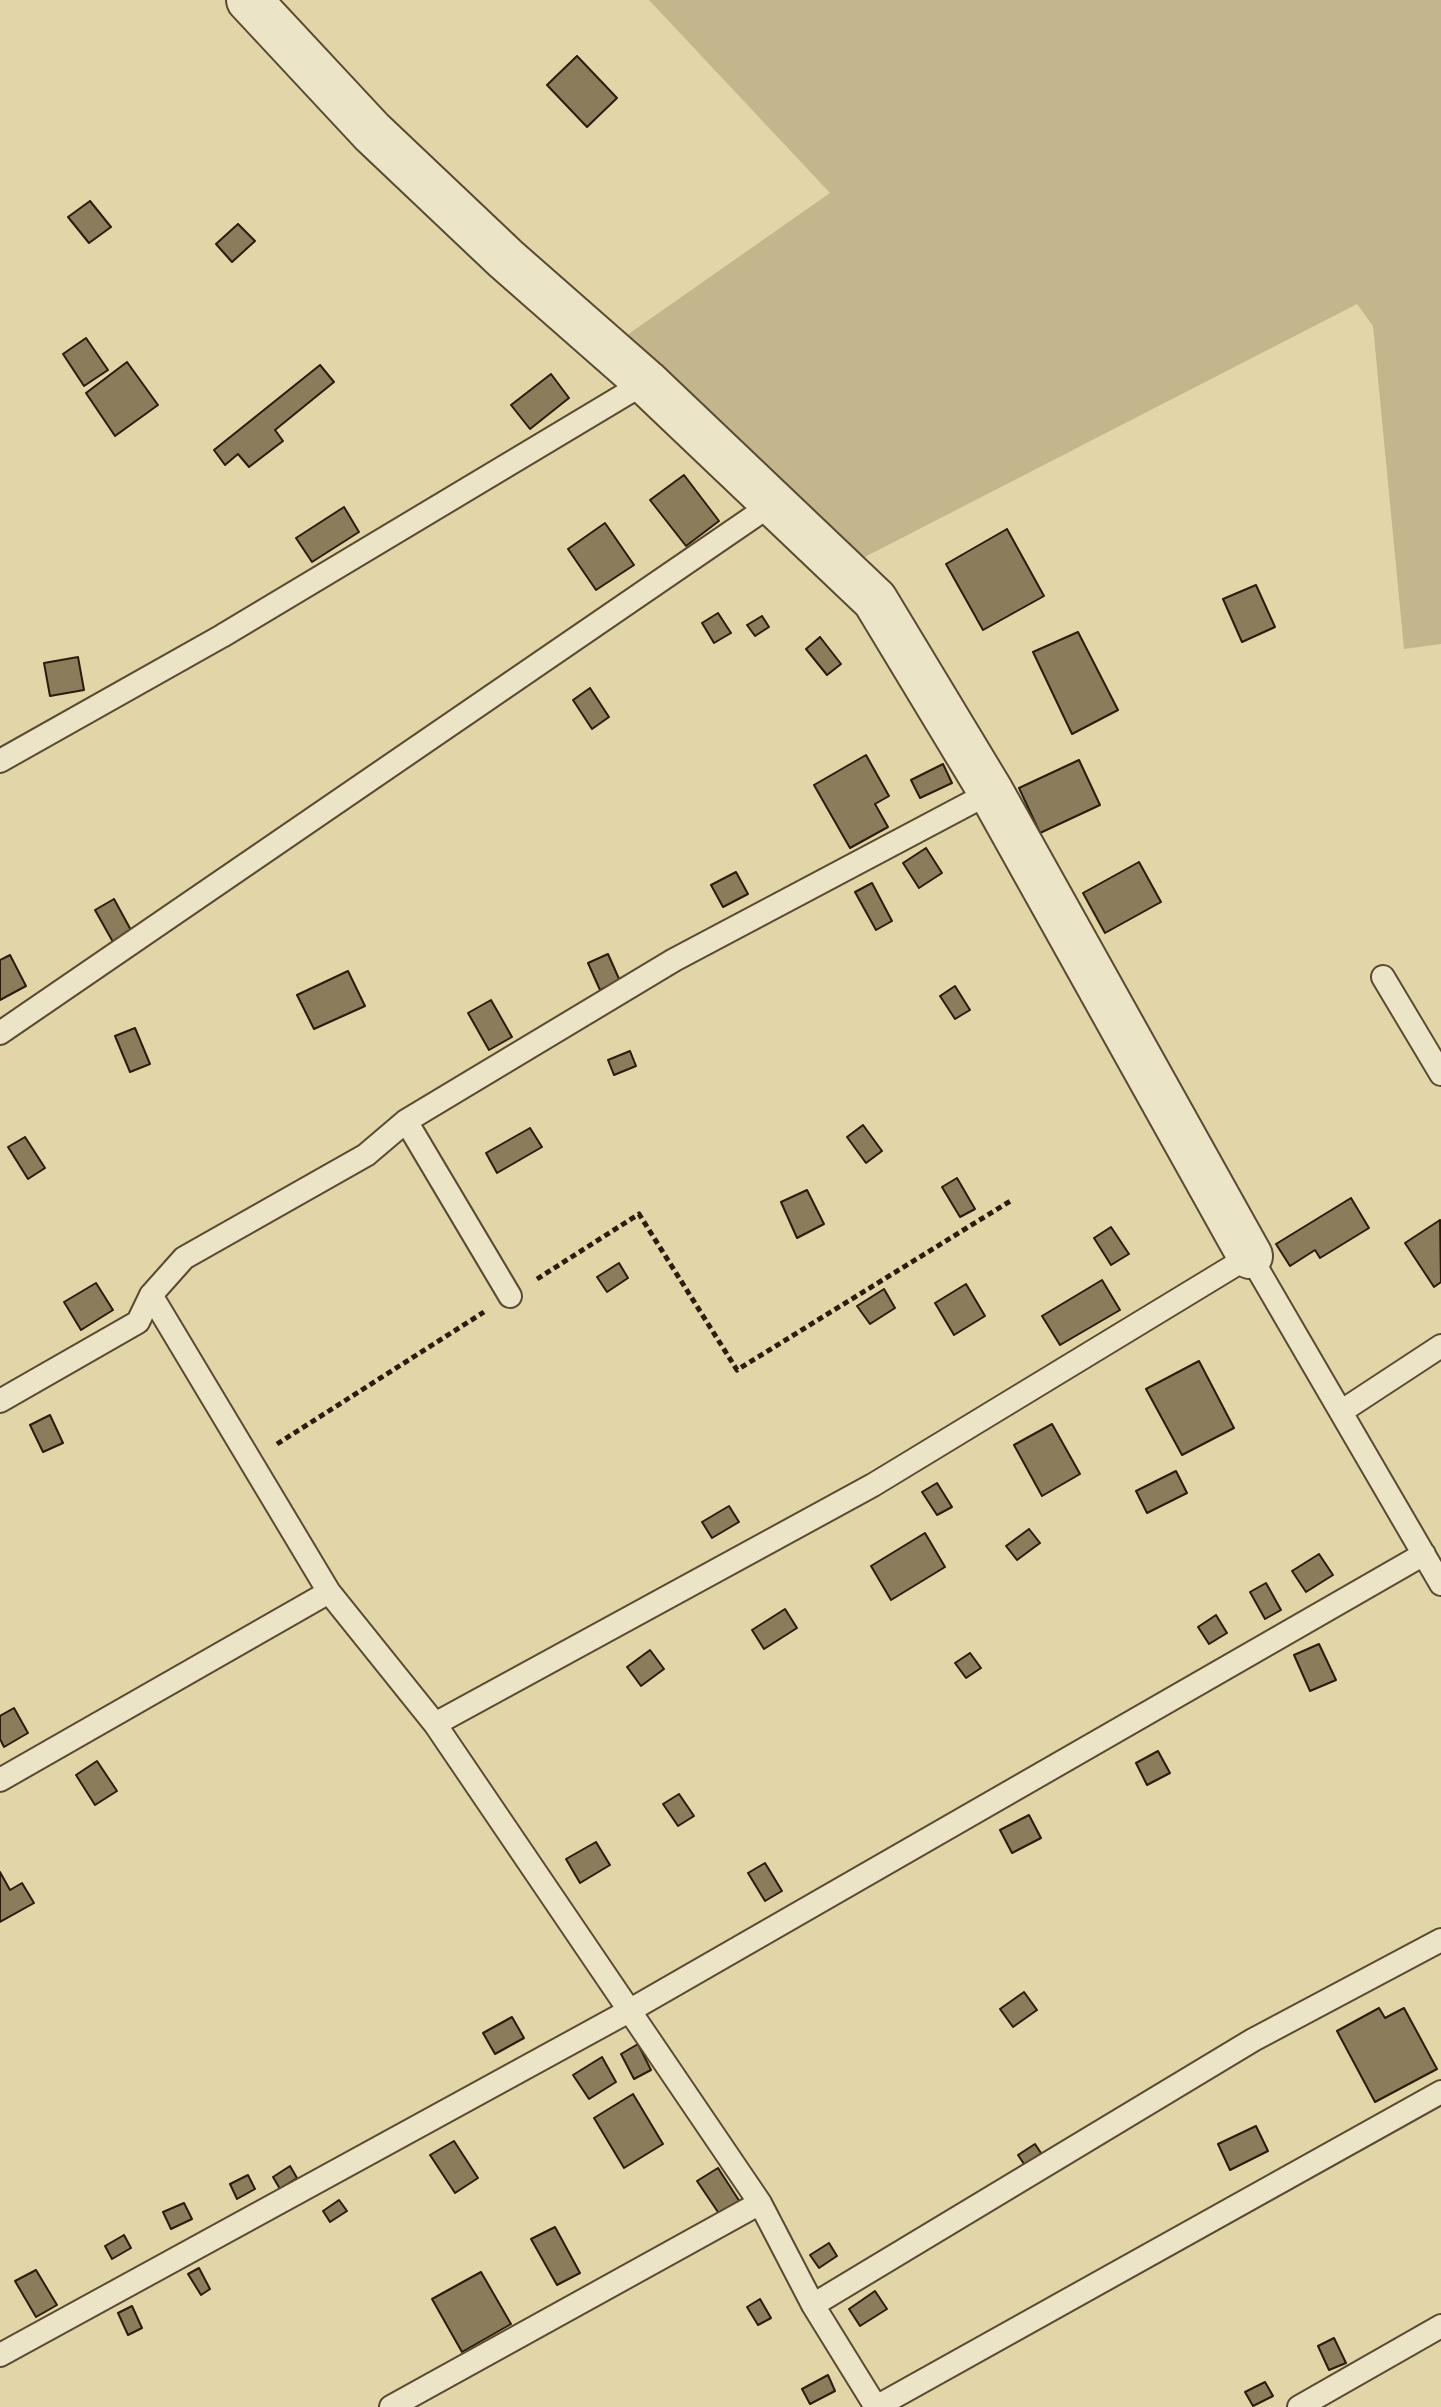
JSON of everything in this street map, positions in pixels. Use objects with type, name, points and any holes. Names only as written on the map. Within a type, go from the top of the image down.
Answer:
[{"type":"street","points":[[249,0],[372,132],[506,259],[646,382],[775,502],[875,600],[991,792],[1250,1256]]},
{"type":"lane","points":[[0,761],[222,636],[646,382]]},
{"type":"lane","points":[[0,1033],[775,502]]},
{"type":"lane","points":[[0,1401],[138,1322],[151,1295],[184,1258],[366,1155],[406,1121],[674,960],[991,792]]},
{"type":"lane","points":[[1383,977],[1441,1074]]},
{"type":"lane","points":[[406,1121],[510,1296]]},
{"type":"lane","points":[[435,1724],[873,1485],[1250,1256],[1441,1584]]},
{"type":"lane","points":[[151,1295],[329,1592],[435,1724],[627,2012],[760,2203],[813,2305],[876,2407],[1441,2092]]},
{"type":"lane","points":[[1342,1411],[1441,1346]]},
{"type":"lane","points":[[0,2355],[627,2012],[1424,1554]]},
{"type":"lane","points":[[0,1780],[329,1592]]},
{"type":"lane","points":[[813,2305],[1253,2040],[1441,1940]]},
{"type":"lane","points":[[391,2407],[760,2203]]},
{"type":"lane","points":[[1299,2407],[1441,2326]]},
{"type":"path","points":[[252,1459],[639,1214],[737,1370],[1012,1200]]},
{"type":"shaded area","points":[[649,0],[1441,0],[1441,644],[1404,649],[1373,326],[1357,304],[853,563],[620,340],[830,193]]},
{"type":"building","points":[[577,56],[617,98],[587,127],[547,85]]},
{"type":"building","points":[[90,201],[111,227],[89,243],[68,217]]},
{"type":"building","points":[[238,224],[255,241],[232,262],[216,244]]},
{"type":"building","points":[[86,338],[108,370],[84,386],[63,354]]},
{"type":"building","points":[[127,362],[158,405],[115,436],[86,393]]},
{"type":"building","points":[[320,365],[334,382],[275,430],[283,441],[249,467],[238,454],[225,465],[214,450]]},
{"type":"building","points":[[551,374],[569,398],[530,429],[511,405]]},
{"type":"building","points":[[684,475],[719,521],[686,546],[650,500]]},
{"type":"building","points":[[344,507],[359,532],[312,562],[296,538]]},
{"type":"building","points":[[605,523],[634,565],[596,590],[568,549]]},
{"type":"building","points":[[1007,529],[1044,596],[983,630],[946,564]]},
{"type":"building","points":[[1256,585],[1275,627],[1242,642],[1223,599]]},
{"type":"building","points":[[718,613],[731,633],[714,643],[702,623]]},
{"type":"building","points":[[762,616],[769,627],[755,636],[747,625]]},
{"type":"building","points":[[1078,632],[1118,710],[1072,734],[1033,652]]},
{"type":"building","points":[[820,637],[841,664],[827,675],[806,649]]},
{"type":"building","points":[[78,657],[84,690],[50,696],[44,663]]},
{"type":"building","points":[[590,688],[609,717],[592,729],[573,700]]},
{"type":"building","points":[[866,755],[889,796],[875,804],[888,827],[850,848],[814,785]]},
{"type":"building","points":[[1079,760],[1100,805],[1040,833],[1019,788]]},
{"type":"building","points":[[943,764],[952,783],[920,798],[911,780]]},
{"type":"building","points":[[926,848],[942,873],[919,888],[903,863]]},
{"type":"building","points":[[1139,862],[1161,902],[1105,933],[1083,893]]},
{"type":"building","points":[[736,872],[748,894],[723,907],[711,885]]},
{"type":"building","points":[[872,883],[892,921],[876,930],[855,892]]},
{"type":"building","points":[[114,899],[132,932],[113,942],[95,910]]},
{"type":"building","points":[[608,954],[620,981],[600,990],[588,963]]},
{"type":"building","points":[[10,955],[26,986],[0,1000],[0,960]]},
{"type":"building","points":[[348,971],[365,1006],[314,1029],[297,995]]},
{"type":"building","points":[[955,986],[970,1010],[955,1019],[940,996]]},
{"type":"building","points":[[491,1000],[512,1037],[489,1050],[468,1013]]},
{"type":"building","points":[[135,1028],[150,1064],[130,1072],[115,1036]]},
{"type":"building","points":[[630,1051],[636,1066],[614,1075],[608,1060]]},
{"type":"building","points":[[863,1125],[882,1151],[866,1163],[847,1137]]},
{"type":"building","points":[[530,1128],[542,1147],[497,1173],[486,1153]]},
{"type":"building","points":[[25,1137],[45,1168],[28,1179],[8,1147]]},
{"type":"building","points":[[957,1178],[975,1209],[960,1217],[942,1187]]},
{"type":"building","points":[[807,1190],[824,1224],[797,1238],[781,1202]]},
{"type":"building","points":[[1351,1198],[1369,1228],[1320,1258],[1315,1250],[1290,1266],[1276,1244]]},
{"type":"building","points":[[1440,1220],[1441,1282],[1434,1287],[1405,1243]]},
{"type":"building","points":[[1111,1227],[1129,1254],[1111,1265],[1094,1238]]},
{"type":"building","points":[[619,1263],[628,1278],[607,1292],[597,1277]]},
{"type":"building","points":[[1102,1280],[1120,1310],[1060,1345],[1042,1316]]},
{"type":"building","points":[[96,1283],[113,1310],[81,1330],[64,1302]]},
{"type":"building","points":[[966,1284],[985,1316],[954,1335],[935,1303]]},
{"type":"building","points":[[884,1289],[895,1308],[870,1324],[857,1306]]},
{"type":"building","points":[[1199,1361],[1234,1428],[1182,1455],[1146,1389]]},
{"type":"building","points":[[50,1415],[63,1443],[43,1452],[30,1425]]},
{"type":"building","points":[[1052,1424],[1080,1474],[1042,1496],[1014,1445]]},
{"type":"building","points":[[1176,1471],[1187,1493],[1147,1513],[1136,1491]]},
{"type":"building","points":[[937,1483],[952,1507],[937,1515],[922,1492]]},
{"type":"building","points":[[729,1506],[739,1522],[712,1538],[702,1522]]},
{"type":"building","points":[[1029,1529],[1040,1543],[1017,1560],[1006,1546]]},
{"type":"building","points":[[925,1533],[945,1567],[891,1600],[871,1566]]},
{"type":"building","points":[[1319,1554],[1333,1575],[1306,1592],[1292,1571]]},
{"type":"building","points":[[1266,1583],[1281,1610],[1265,1619],[1250,1592]]},
{"type":"building","points":[[785,1609],[797,1628],[764,1649],[752,1630]]},
{"type":"building","points":[[1216,1615],[1227,1633],[1209,1644],[1198,1627]]},
{"type":"building","points":[[1319,1644],[1336,1680],[1310,1691],[1294,1655]]},
{"type":"building","points":[[650,1650],[664,1669],[641,1686],[627,1667]]},
{"type":"building","points":[[970,1653],[981,1668],[966,1678],[955,1663]]},
{"type":"building","points":[[14,1708],[28,1733],[4,1747],[0,1739],[0,1716]]},
{"type":"building","points":[[1158,1751],[1170,1773],[1147,1785],[1136,1763]]},
{"type":"building","points":[[97,1761],[117,1791],[95,1805],[76,1775]]},
{"type":"building","points":[[679,1794],[694,1816],[678,1826],[663,1804]]},
{"type":"building","points":[[1029,1815],[1041,1838],[1012,1853],[1000,1830]]},
{"type":"building","points":[[596,1842],[610,1865],[580,1883],[566,1859]]},
{"type":"building","points":[[765,1863],[782,1891],[765,1901],[748,1873]]},
{"type":"building","points":[[0,1872],[10,1890],[22,1883],[34,1903],[0,1922]]},
{"type":"building","points":[[1024,1992],[1037,2010],[1013,2027],[1000,2009]]},
{"type":"building","points":[[1379,2008],[1385,2018],[1404,2008],[1437,2069],[1375,2102],[1337,2031]]},
{"type":"building","points":[[512,2017],[524,2038],[495,2054],[483,2033]]},
{"type":"building","points":[[638,2044],[651,2070],[634,2079],[621,2054]]},
{"type":"building","points":[[602,2057],[616,2082],[589,2099],[573,2075]]},
{"type":"building","points":[[633,2094],[663,2144],[624,2168],[594,2118]]},
{"type":"building","points":[[1256,2126],[1268,2151],[1230,2170],[1218,2144]]},
{"type":"building","points":[[454,2141],[478,2178],[455,2193],[430,2155]]},
{"type":"building","points":[[1035,2144],[1043,2156],[1026,2167],[1018,2155]]},
{"type":"building","points":[[290,2166],[297,2178],[280,2189],[273,2177]]},
{"type":"building","points":[[718,2168],[740,2202],[720,2215],[697,2181]]},
{"type":"building","points":[[248,2175],[255,2189],[237,2199],[230,2184]]},
{"type":"building","points":[[339,2200],[347,2211],[330,2222],[323,2211]]},
{"type":"building","points":[[184,2203],[192,2219],[171,2229],[163,2212]]},
{"type":"building","points":[[555,2227],[580,2273],[557,2285],[531,2239]]},
{"type":"building","points":[[124,2235],[131,2248],[112,2259],[105,2246]]},
{"type":"building","points":[[829,2243],[837,2256],[819,2268],[810,2255]]},
{"type":"building","points":[[199,2268],[210,2289],[201,2295],[188,2274]]},
{"type":"building","points":[[36,2270],[57,2305],[36,2317],[15,2281]]},
{"type":"building","points":[[481,2272],[511,2324],[462,2352],[432,2299]]},
{"type":"building","points":[[875,2291],[887,2309],[860,2326],[849,2309]]},
{"type":"building","points":[[760,2299],[771,2318],[758,2325],[747,2307]]},
{"type":"building","points":[[132,2306],[142,2328],[128,2335],[118,2313]]},
{"type":"building","points":[[1334,2338],[1346,2363],[1329,2370],[1318,2346]]},
{"type":"building","points":[[828,2375],[835,2391],[810,2404],[802,2389]]},
{"type":"building","points":[[1265,2382],[1273,2396],[1253,2406],[1245,2392]]}]
